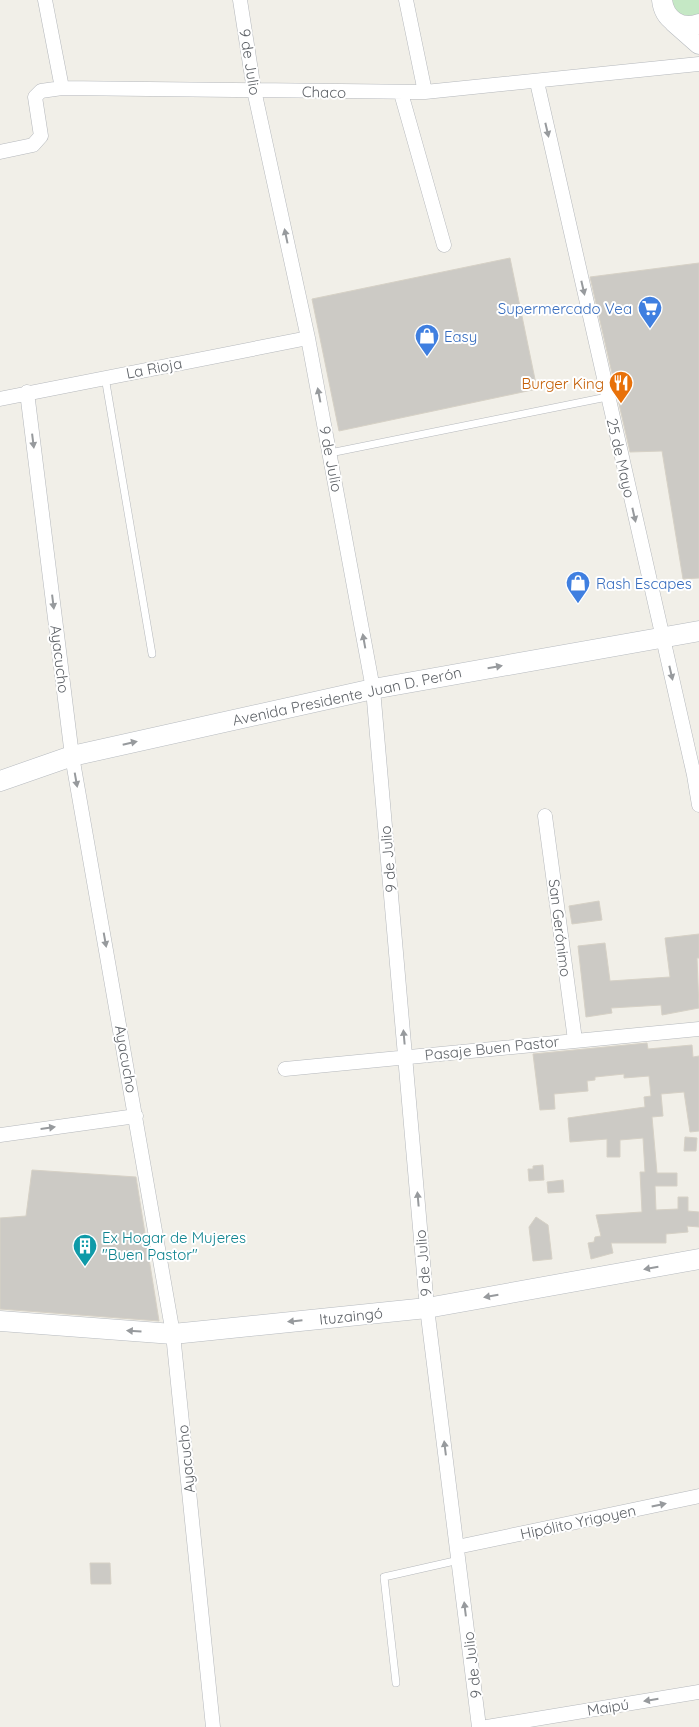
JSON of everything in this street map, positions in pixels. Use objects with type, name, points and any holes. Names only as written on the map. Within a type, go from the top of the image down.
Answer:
[{"type":"street","points":[[44,0],[62,88]]},
{"type":"street","name":"9 de Julio","points":[[240,0],[254,90],[308,338],[373,689],[427,1308],[479,1727]]},
{"type":"street","points":[[406,0],[425,92]]},
{"type":"street","points":[[664,7],[686,26],[699,24]]},
{"type":"street","points":[[664,7],[699,44]]},
{"type":"street","name":"Chaco","points":[[0,152],[33,145],[41,136],[35,97],[41,91],[62,88],[401,93],[537,82],[699,64]]},
{"type":"street","name":"25 de Mayo","points":[[537,82],[662,637],[697,774],[699,806]]},
{"type":"street","points":[[401,93],[444,245]]},
{"type":"street","name":"La Rioja","points":[[0,399],[27,392],[308,338]]},
{"type":"street","name":"Ayacucho","points":[[27,392],[72,756],[173,1334],[213,1727]]},
{"type":"street","name":"Avenida Presidente Juan D. Perón","points":[[0,781],[72,756],[373,689],[699,631]]},
{"type":"street","name":"San Gerónimo","points":[[546,816],[575,1040]]},
{"type":"street","name":"Pasaje Buen Pastor","points":[[285,1069],[699,1029]]},
{"type":"street","points":[[0,1135],[136,1116]]},
{"type":"street","name":"Ituzaingó","points":[[0,1321],[173,1334],[427,1308],[699,1259]]},
{"type":"street","name":"Hipólito Yrigoyen","points":[[458,1553],[699,1496]]},
{"type":"street","name":"Maipú","points":[[487,1727],[699,1692]]},
{"type":"lane","points":[[105,377],[152,654]]},
{"type":"lane","points":[[330,453],[607,397]]},
{"type":"lane","points":[[396,1683],[384,1576],[458,1553]]},
{"type":"green space","points":[[667,0],[699,0],[699,18],[680,20]]},
{"type":"building","name":"Easy","points":[[510,258],[537,389],[339,431],[312,299]]},
{"type":"building","points":[[699,263],[699,578],[683,579],[662,451],[630,452],[590,277]]},
{"type":"building","points":[[599,901],[602,920],[572,924],[569,906]]},
{"type":"building","points":[[699,934],[699,958],[697,958],[699,1008],[662,1015],[661,1005],[611,1008],[612,1013],[586,1017],[578,946],[605,943],[610,981],[670,977],[665,938]]},
{"type":"building","points":[[647,1043],[648,1049],[692,1045],[693,1057],[699,1056],[699,1131],[690,1132],[684,1092],[661,1094],[663,1116],[652,1117],[657,1173],[677,1173],[677,1186],[655,1186],[656,1210],[678,1209],[678,1197],[688,1197],[688,1211],[699,1212],[699,1227],[687,1226],[688,1232],[666,1234],[666,1243],[611,1243],[613,1253],[591,1259],[588,1243],[594,1242],[595,1237],[601,1236],[596,1215],[642,1212],[640,1172],[645,1172],[643,1138],[620,1140],[620,1157],[607,1157],[607,1139],[570,1142],[568,1118],[645,1107],[644,1097],[651,1096],[649,1076],[624,1078],[624,1074],[595,1077],[595,1080],[587,1081],[588,1091],[554,1094],[555,1109],[540,1110],[533,1054]]},
{"type":"building","points":[[685,1137],[697,1138],[696,1151],[684,1151]]},
{"type":"building","points":[[543,1165],[544,1180],[529,1181],[528,1169],[533,1169],[533,1166]]},
{"type":"building","name":"Ex Hogar de Mujeres \"Buen Pastor\"","points":[[32,1170],[136,1177],[159,1321],[0,1309],[0,1218],[26,1216]]},
{"type":"building","points":[[563,1180],[564,1192],[548,1193],[547,1182]]},
{"type":"building","points":[[536,1217],[548,1225],[552,1259],[533,1261],[529,1227]]},
{"type":"building","points":[[90,1563],[110,1563],[111,1584],[91,1584]]},
{"type":"place","name":"Supermercado Vea","points":[[650,329]]},
{"type":"place","name":"Easy","points":[[427,357]]},
{"type":"place","name":"Burger King","points":[[621,404]]},
{"type":"place","name":"Rash Escapes","points":[[578,604]]},
{"type":"place","name":"Ex Hogar de Mujeres \"Buen Pastor\"","points":[[85,1267]]}]
